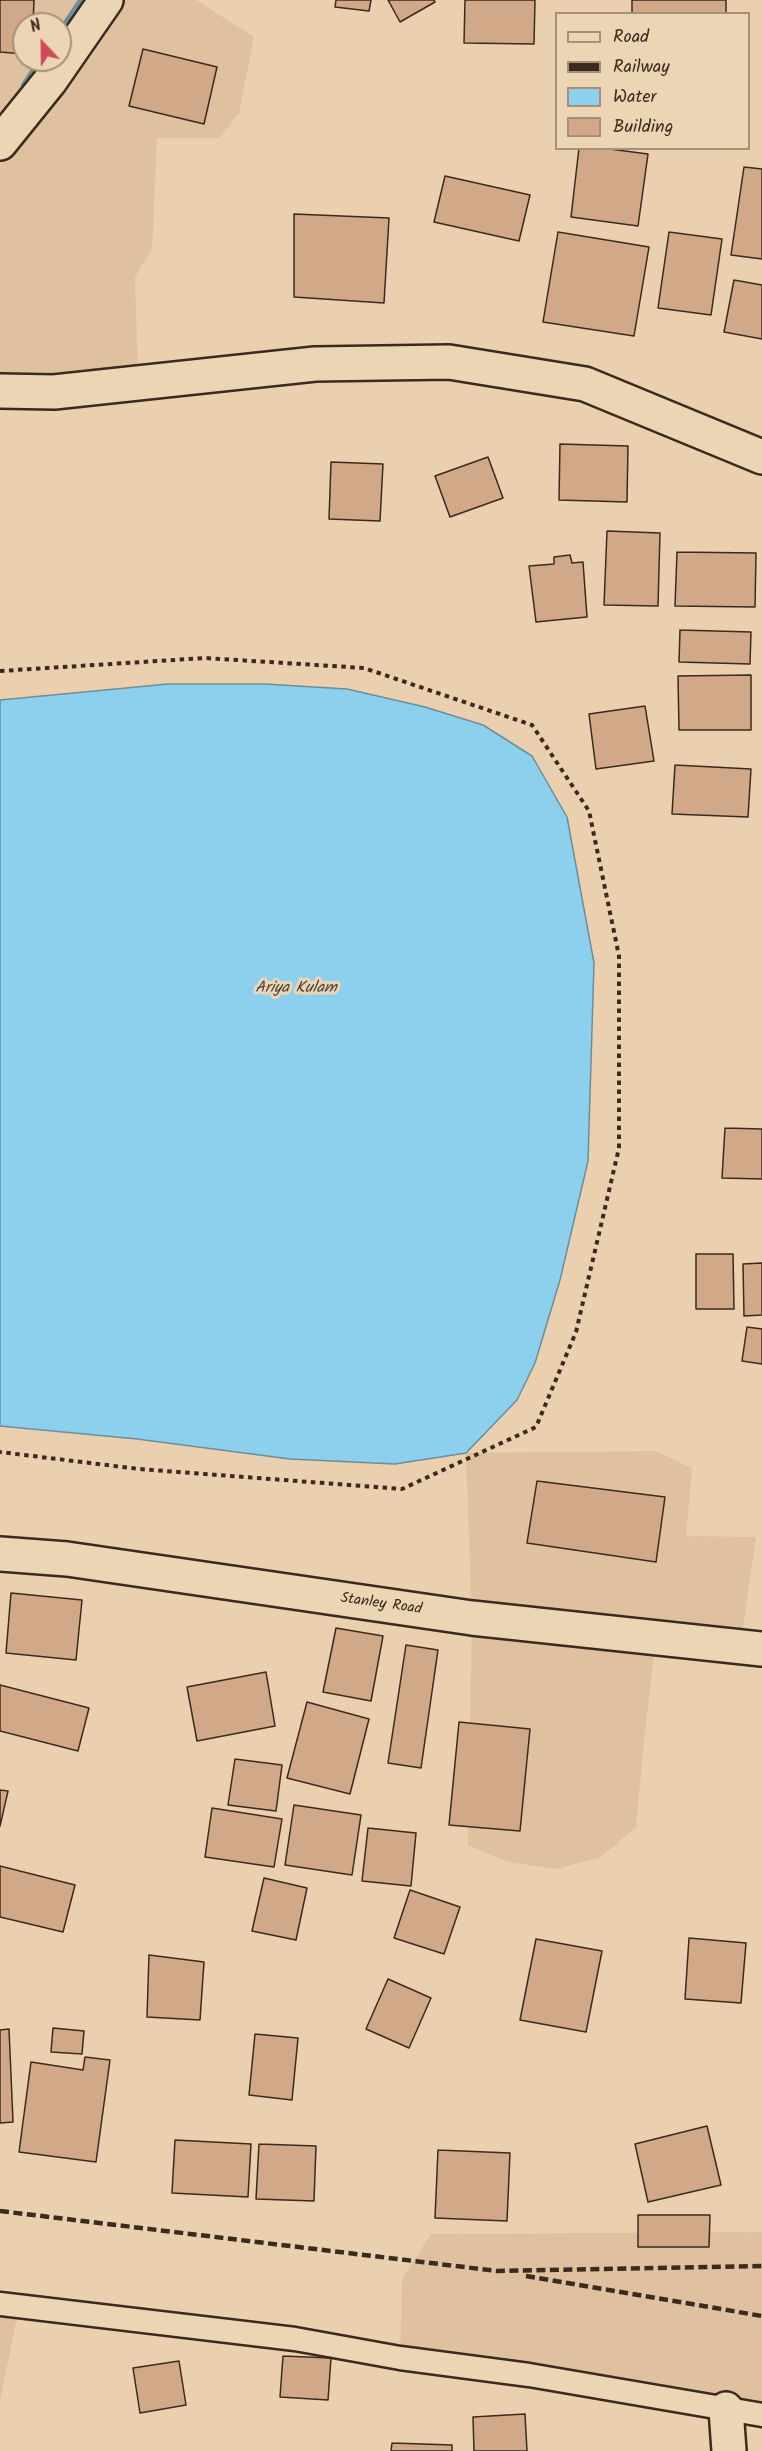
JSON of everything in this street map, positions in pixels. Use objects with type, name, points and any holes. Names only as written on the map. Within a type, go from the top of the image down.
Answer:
[{"type":"street","points":[[0,143],[50,81],[106,0]]},
{"type":"street","points":[[0,391],[54,392],[315,364],[449,362],[585,384],[762,457]]},
{"type":"street","name":"Stanley Road","points":[[0,1554],[67,1559],[472,1618],[762,1649]]},
{"type":"street","points":[[726,2409],[729,2451]]},
{"type":"lane","points":[[0,2304],[295,2339],[400,2358],[529,2375],[762,2415]]},
{"type":"path","points":[[0,670],[205,658],[364,668],[532,725],[589,811],[619,956],[619,1148],[576,1332],[536,1427],[402,1489],[139,1469],[0,1452]]},
{"type":"shaded area","points":[[0,0],[196,0],[254,37],[239,113],[220,138],[157,138],[152,249],[135,277],[138,382],[0,391]]},
{"type":"shaded area","points":[[655,1451],[692,1468],[686,1536],[756,1537],[740,1647],[656,1639],[636,1827],[601,1857],[557,1869],[508,1862],[468,1845],[472,1618],[466,1453]]},
{"type":"shaded area","points":[[762,2232],[762,2415],[400,2358],[402,2279],[431,2234]]},
{"type":"shaded area","points":[[0,2304],[19,2307],[0,2401]]},
{"type":"water","name":"Ariya Kulam","points":[[168,684],[265,684],[347,689],[425,707],[483,725],[532,756],[567,817],[594,963],[588,1161],[560,1280],[535,1363],[517,1400],[466,1453],[395,1464],[290,1459],[137,1439],[0,1426],[0,700]]},
{"type":"building","points":[[0,0],[34,0],[34,12],[12,12],[12,53],[0,52]]},
{"type":"building","points":[[336,0],[371,0],[369,11],[335,7]]},
{"type":"building","points":[[388,0],[434,0],[435,2],[400,22]]},
{"type":"building","points":[[465,0],[535,0],[534,44],[464,43]]},
{"type":"building","points":[[632,0],[726,0],[726,12],[632,12]]},
{"type":"building","points":[[143,49],[217,67],[204,124],[129,106]]},
{"type":"building","points":[[579,150],[617,150],[648,154],[638,226],[571,217]]},
{"type":"building","points":[[744,167],[762,169],[762,259],[731,255]]},
{"type":"building","points":[[445,176],[530,195],[519,241],[434,222]]},
{"type":"building","points":[[294,214],[389,218],[384,303],[294,297]]},
{"type":"building","points":[[558,232],[649,247],[634,336],[543,322]]},
{"type":"building","points":[[669,232],[722,239],[711,315],[658,308]]},
{"type":"building","points":[[734,280],[762,285],[762,339],[724,332]]},
{"type":"building","points":[[560,444],[628,446],[627,502],[559,500]]},
{"type":"building","points":[[488,457],[503,498],[450,517],[435,476]]},
{"type":"building","points":[[331,462],[383,464],[380,521],[329,519]]},
{"type":"building","points":[[607,531],[660,533],[658,606],[604,605]]},
{"type":"building","points":[[677,552],[756,553],[755,607],[675,606]]},
{"type":"building","points":[[570,555],[572,563],[583,562],[587,617],[536,622],[529,566],[554,564],[554,557]]},
{"type":"building","points":[[680,630],[751,632],[750,664],[679,662]]},
{"type":"building","points":[[751,675],[751,730],[679,730],[678,676]]},
{"type":"building","points":[[645,706],[654,761],[596,769],[589,714]]},
{"type":"building","points":[[675,765],[751,769],[748,817],[672,814]]},
{"type":"building","points":[[725,1128],[762,1129],[762,1179],[722,1178]]},
{"type":"building","points":[[696,1254],[733,1254],[734,1309],[696,1309]]},
{"type":"building","points":[[762,1263],[762,1315],[744,1316],[743,1264]]},
{"type":"building","points":[[747,1327],[762,1329],[762,1364],[742,1361]]},
{"type":"building","points":[[537,1481],[665,1497],[656,1562],[527,1543]]},
{"type":"building","points":[[11,1593],[82,1600],[76,1660],[6,1653]]},
{"type":"building","points":[[336,1628],[383,1636],[371,1701],[323,1692]]},
{"type":"building","points":[[406,1645],[438,1650],[421,1768],[388,1763]]},
{"type":"building","points":[[266,1672],[275,1726],[197,1741],[187,1687]]},
{"type":"building","points":[[0,1685],[89,1708],[78,1751],[0,1731]]},
{"type":"building","points":[[307,1702],[369,1719],[350,1794],[287,1778]]},
{"type":"building","points":[[459,1722],[530,1729],[520,1831],[449,1825]]},
{"type":"building","points":[[235,1759],[282,1765],[276,1811],[228,1805]]},
{"type":"building","points":[[0,1790],[8,1791],[0,1826]]},
{"type":"building","points":[[294,1805],[361,1815],[352,1875],[285,1865]]},
{"type":"building","points":[[212,1808],[282,1819],[274,1867],[205,1857]]},
{"type":"building","points":[[368,1828],[416,1833],[411,1886],[362,1881]]},
{"type":"building","points":[[0,1866],[75,1885],[63,1932],[0,1917]]},
{"type":"building","points":[[264,1878],[307,1888],[296,1940],[252,1931]]},
{"type":"building","points":[[410,1890],[460,1907],[444,1954],[394,1938]]},
{"type":"building","points":[[689,1938],[746,1943],[741,2003],[685,1999]]},
{"type":"building","points":[[536,1939],[602,1951],[586,2032],[520,2020]]},
{"type":"building","points":[[149,1955],[204,1962],[200,2020],[147,2017]]},
{"type":"building","points":[[388,1979],[431,1998],[409,2048],[366,2029]]},
{"type":"building","points":[[53,2028],[84,2031],[82,2054],[51,2052]]},
{"type":"building","points":[[9,2029],[13,2122],[0,2123],[0,2030]]},
{"type":"building","points":[[255,2034],[298,2038],[292,2100],[249,2095]]},
{"type":"building","points":[[85,2057],[110,2060],[96,2162],[19,2152],[31,2062],[83,2070]]},
{"type":"building","points":[[707,2126],[721,2185],[648,2202],[635,2144]]},
{"type":"building","points":[[175,2140],[251,2144],[248,2197],[172,2193]]},
{"type":"building","points":[[259,2144],[316,2146],[314,2201],[256,2199]]},
{"type":"building","points":[[438,2150],[510,2153],[507,2221],[435,2218]]},
{"type":"building","points":[[638,2215],[710,2215],[709,2247],[638,2247]]},
{"type":"building","points":[[283,2356],[331,2358],[328,2400],[280,2397]]},
{"type":"building","points":[[179,2361],[186,2405],[140,2413],[133,2368]]},
{"type":"building","points":[[525,2414],[527,2451],[474,2451],[473,2417]]},
{"type":"building","points":[[392,2443],[452,2445],[452,2451],[391,2451]]},
{"type":"waterway","points":[[72,19],[85,0]]},
{"type":"waterway","points":[[27,86],[36,72]]},
{"type":"railway","points":[[0,2211],[497,2271],[762,2266]]},
{"type":"railway","points":[[526,2276],[762,2316]]}]
